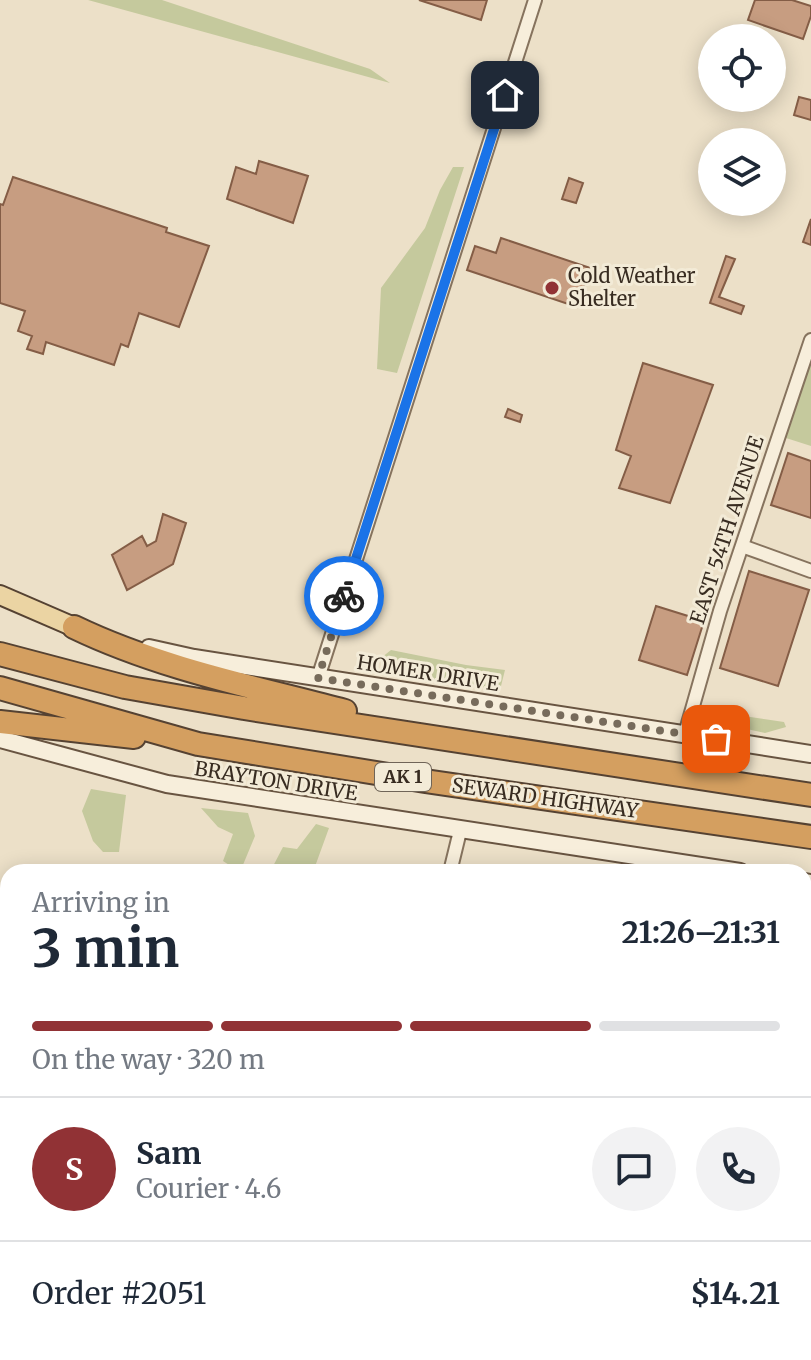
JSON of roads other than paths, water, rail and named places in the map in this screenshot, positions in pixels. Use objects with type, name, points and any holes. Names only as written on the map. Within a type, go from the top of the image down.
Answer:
[{"type":"highway","points":[[74,627],[108,644],[193,670],[451,739]]},
{"type":"highway","name":"AK 1","points":[[0,654],[125,687],[244,708],[811,795]]},
{"type":"highway","name":"SEWARD HIGHWAY","points":[[0,688],[198,744],[811,837]]},
{"type":"highway","points":[[0,722],[198,744]]},
{"type":"main road","name":"HOMER DRIVE","points":[[0,595],[74,627],[194,658],[811,754]]},
{"type":"main road","name":"BRAYTON DRIVE","points":[[0,739],[167,784],[685,864]]},
{"type":"street","points":[[318,678],[535,0]]},
{"type":"street","name":"EAST 54TH AVENUE","points":[[685,734],[742,546],[811,340]]},
{"type":"street","points":[[742,546],[811,571]]},
{"type":"street","points":[[452,864],[460,831]]},
{"type":"place","name":"Cold Weather Shelter","points":[[552,288]]}]
